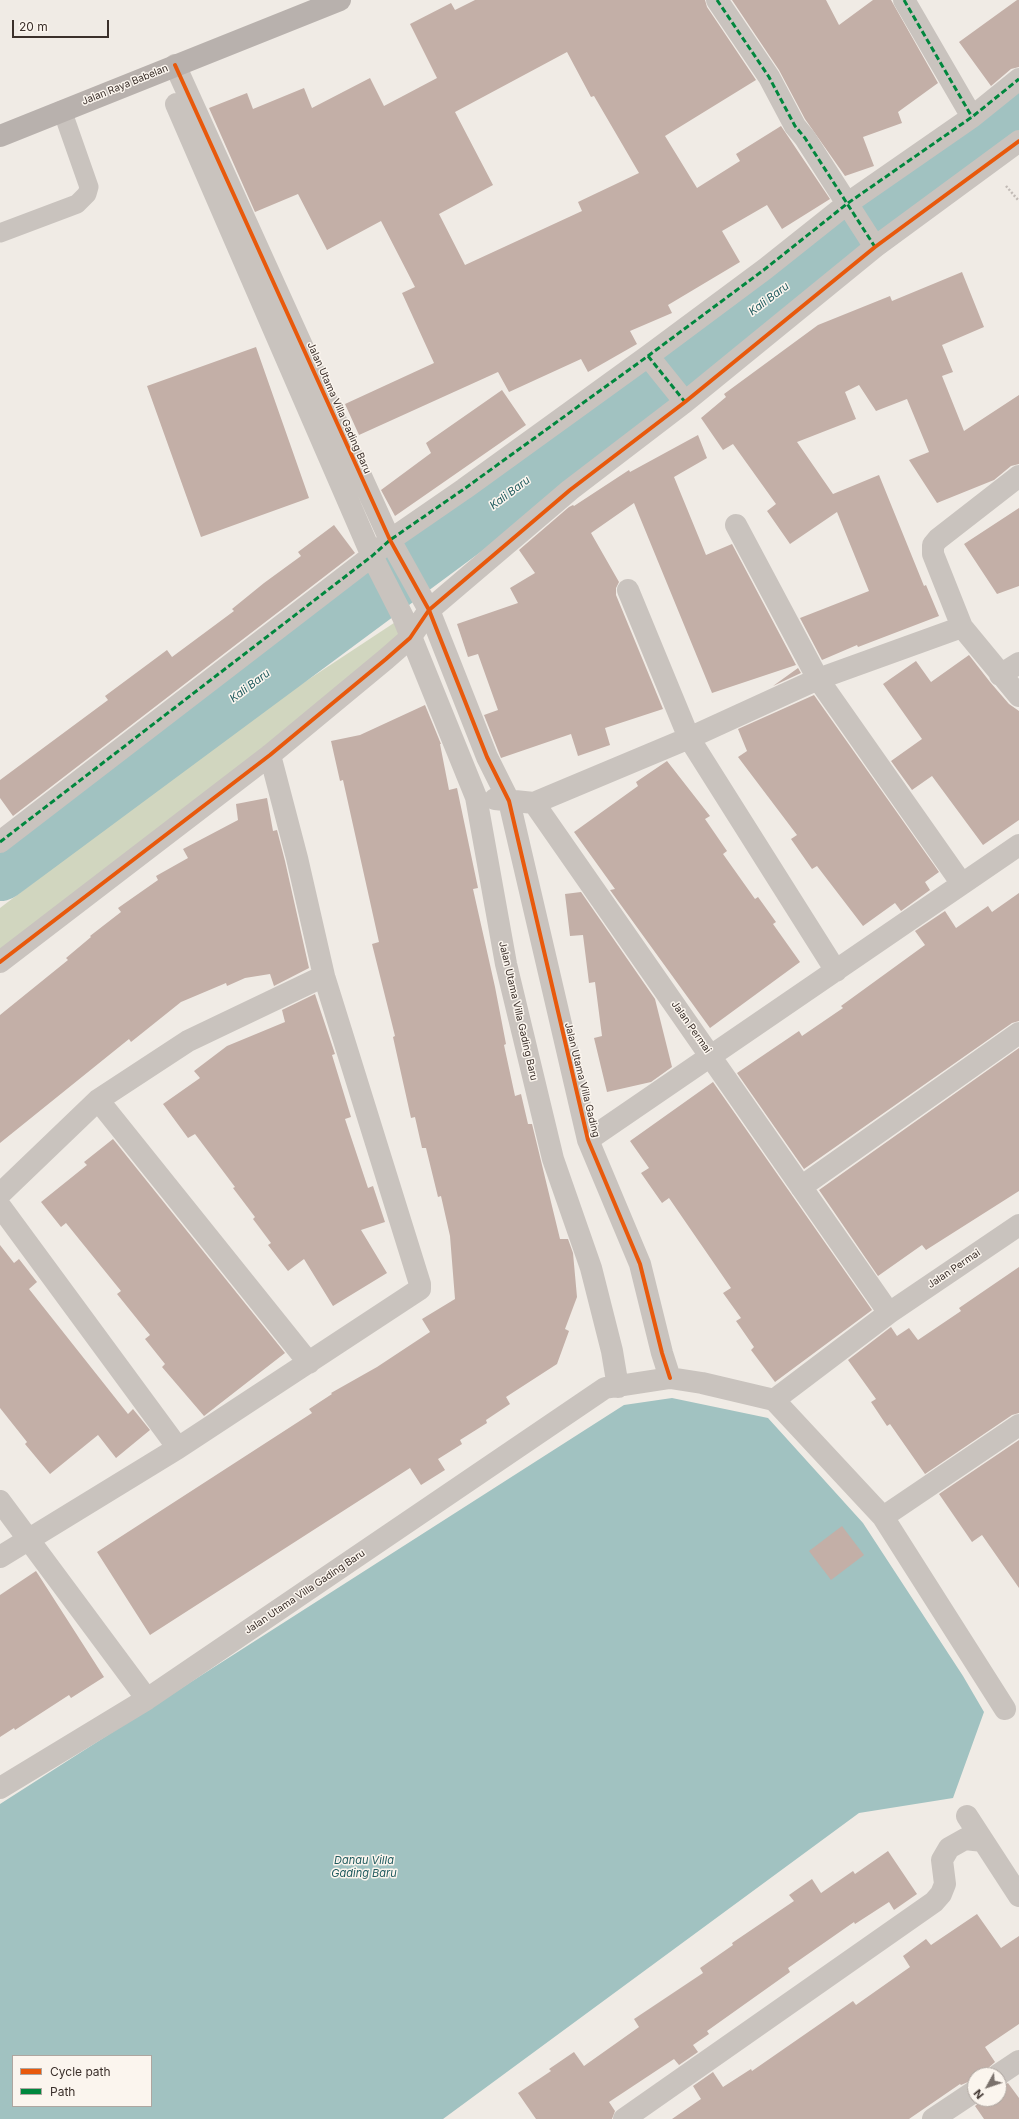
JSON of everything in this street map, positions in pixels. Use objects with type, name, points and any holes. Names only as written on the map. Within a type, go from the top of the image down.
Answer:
[{"type":"main road","name":"Jalan Raya Babelan","points":[[0,136],[340,0]]},
{"type":"street","points":[[717,0],[769,77],[795,126],[805,138],[874,245]]},
{"type":"street","points":[[904,0],[972,116]]},
{"type":"street","name":"Jalan Utama Villa Gading Baru","points":[[168,68],[394,548],[426,604],[486,757],[509,801]]},
{"type":"street","points":[[168,68],[376,563]]},
{"type":"street","points":[[0,842],[376,563],[464,489],[651,360],[765,269],[851,208],[1019,79]]},
{"type":"street","points":[[0,962],[270,755],[410,638],[426,604],[874,245],[1019,141]]},
{"type":"street","points":[[651,360],[682,399]]},
{"type":"street","points":[[1019,476],[938,539],[933,545],[933,554],[962,627],[1000,675],[1019,696]]},
{"type":"street","points":[[736,525],[818,679],[962,884]]},
{"type":"street","name":"Jalan Utama Villa Gading Baru","points":[[0,1788],[147,1699],[611,1387],[612,1351],[591,1268],[553,1159],[508,972],[476,797],[402,617],[376,563]]},
{"type":"street","points":[[628,590],[689,738],[836,971]]},
{"type":"street","points":[[476,797],[534,803],[689,738],[818,679],[962,627]]},
{"type":"street","points":[[1000,675],[1019,663]]},
{"type":"street","points":[[0,1557],[178,1448],[309,1363],[417,1292],[420,1284],[324,976],[297,858],[270,755]]},
{"type":"street","name":"Jalan Utama Villa Gading","points":[[509,801],[588,1140],[640,1264],[662,1353],[670,1378]]},
{"type":"street","name":"Jalan Permai","points":[[534,803],[711,1055],[889,1313]]},
{"type":"street","points":[[588,1140],[1019,844]]},
{"type":"street","points":[[0,1194],[98,1100],[188,1041],[324,976]]},
{"type":"street","points":[[802,1187],[1019,1033]]},
{"type":"street","points":[[98,1100],[309,1363]]},
{"type":"street","points":[[0,1206],[178,1448]]},
{"type":"street","name":"Jalan Permai","points":[[774,1400],[889,1313],[1019,1225]]},
{"type":"street","points":[[611,1387],[670,1378],[702,1383],[774,1400],[883,1517],[1005,1709]]},
{"type":"street","points":[[883,1517],[1019,1426]]},
{"type":"street","points":[[0,1501],[29,1538],[147,1699]]},
{"type":"street","points":[[967,1816],[1019,1896]]},
{"type":"street","points":[[624,2119],[934,1902],[941,1894],[945,1884],[942,1860],[949,1848],[965,1839],[983,1841]]},
{"type":"street","points":[[1007,2069],[1019,2061]]},
{"type":"street","points":[[933,2119],[967,2096]]},
{"type":"lane","points":[[0,233],[77,204],[87,194],[89,187],[62,110]]},
{"type":"green space","points":[[403,617],[410,638],[0,965],[0,908],[250,718]]},
{"type":"water","name":"Danau Villa Gading Baru","points":[[672,1398],[768,1418],[863,1523],[963,1676],[984,1712],[953,1798],[859,1813],[443,2119],[0,2119],[0,1804],[624,1405]]},
{"type":"building","points":[[475,0],[705,0],[707,7],[756,80],[665,136],[697,188],[740,161],[736,154],[781,126],[830,199],[782,229],[767,205],[722,231],[740,262],[668,305],[672,313],[630,331],[637,344],[588,372],[581,359],[509,392],[498,372],[359,435],[345,404],[434,363],[402,293],[415,287],[381,221],[327,250],[298,194],[255,212],[209,108],[247,93],[253,109],[304,88],[312,108],[370,78],[384,106],[437,78],[410,24],[451,3],[455,10]],"holes":[[[567,52],[591,97],[594,96],[639,173],[578,202],[582,211],[465,265],[439,214],[493,185],[455,112]]]},
{"type":"building","points":[[732,0],[826,0],[839,25],[873,0],[891,0],[938,83],[898,112],[902,123],[863,137],[874,166],[845,176],[805,119],[779,70]]},
{"type":"building","points":[[1019,0],[1019,67],[1011,69],[991,86],[959,42]]},
{"type":"building","points":[[962,272],[984,327],[942,345],[953,372],[942,376],[964,431],[1019,395],[1019,464],[1011,466],[994,480],[937,503],[909,460],[929,452],[907,399],[876,411],[859,385],[845,392],[856,419],[797,442],[833,494],[879,475],[924,586],[926,585],[939,616],[858,647],[857,645],[822,660],[800,618],[869,591],[837,512],[790,544],[767,511],[776,504],[733,444],[723,450],[701,418],[726,397],[724,394],[818,325],[890,296],[892,301]]},
{"type":"building","points":[[256,347],[309,498],[201,537],[147,386]]},
{"type":"building","points":[[502,390],[526,425],[395,516],[381,490],[431,453],[426,443]]},
{"type":"building","points":[[698,435],[707,458],[674,477],[706,555],[732,544],[796,665],[712,693],[634,503],[591,533],[619,582],[616,588],[616,595],[663,709],[605,728],[610,745],[578,756],[571,734],[501,758],[484,715],[498,710],[478,654],[468,657],[457,624],[518,603],[510,588],[535,573],[519,550],[569,507],[574,506],[629,470],[630,472]]},
{"type":"building","points":[[1019,508],[1019,586],[997,594],[964,544]]},
{"type":"building","points":[[334,525],[355,553],[13,816],[0,798],[0,780],[108,700],[105,696],[167,650],[172,657],[234,611],[232,609],[301,556],[298,552]]},
{"type":"building","points":[[969,655],[1009,704],[1019,711],[1019,820],[983,845],[932,776],[912,790],[891,761],[922,739],[883,684],[916,661],[931,682]]},
{"type":"building","points":[[798,668],[801,673],[773,686]]},
{"type":"building","points":[[814,695],[939,872],[925,882],[930,890],[901,911],[895,903],[863,926],[817,866],[812,869],[791,839],[797,835],[738,757],[747,751],[738,729]]},
{"type":"building","points":[[425,705],[441,744],[449,790],[457,788],[478,888],[473,889],[495,987],[506,1044],[504,1045],[515,1096],[521,1094],[528,1124],[532,1124],[560,1239],[568,1239],[573,1253],[577,1297],[565,1329],[569,1331],[557,1364],[506,1397],[510,1404],[486,1420],[487,1423],[460,1440],[462,1444],[438,1459],[445,1470],[421,1485],[410,1468],[150,1635],[97,1552],[312,1413],[309,1409],[332,1394],[331,1393],[377,1367],[430,1332],[422,1319],[455,1299],[450,1236],[441,1196],[438,1197],[426,1148],[422,1148],[415,1117],[411,1118],[393,1037],[395,1036],[372,944],[379,942],[343,780],[340,781],[331,741],[360,735]]},
{"type":"building","points":[[667,761],[710,816],[705,819],[727,851],[723,854],[755,899],[758,897],[776,922],[773,924],[800,962],[710,1028],[610,890],[615,889],[574,832],[638,786],[636,782]]},
{"type":"building","points":[[267,798],[273,831],[277,830],[285,861],[309,968],[274,986],[270,974],[245,978],[227,986],[226,983],[181,1002],[131,1042],[129,1039],[0,1143],[0,1015],[68,960],[66,958],[91,937],[90,936],[121,912],[118,908],[158,880],[156,876],[188,858],[183,849],[238,820],[236,804]]},
{"type":"building","points":[[581,892],[655,999],[672,1067],[651,1082],[607,1092],[594,1038],[602,1036],[595,982],[589,983],[583,935],[570,936],[565,894]]},
{"type":"building","points":[[1019,893],[1019,1021],[1012,1023],[804,1169],[737,1073],[799,1031],[802,1036],[843,1008],[841,1006],[925,945],[915,931],[945,911],[956,928],[988,906],[992,912]]},
{"type":"building","points":[[315,994],[335,1054],[332,1055],[351,1117],[345,1119],[368,1188],[373,1186],[385,1222],[361,1230],[387,1273],[333,1306],[304,1259],[288,1271],[268,1245],[271,1243],[253,1219],[255,1217],[233,1188],[235,1187],[195,1134],[188,1138],[163,1104],[200,1078],[194,1071],[227,1046],[285,1022],[282,1010]]},
{"type":"building","points":[[1019,1048],[1019,1191],[926,1250],[922,1245],[878,1276],[819,1190]]},
{"type":"building","points":[[713,1082],[872,1310],[775,1382],[751,1350],[754,1347],[736,1321],[741,1318],[723,1293],[731,1288],[669,1198],[662,1203],[641,1173],[649,1168],[630,1141]]},
{"type":"building","points":[[113,1139],[285,1353],[204,1416],[162,1367],[165,1364],[145,1339],[150,1335],[117,1294],[121,1291],[66,1223],[61,1227],[41,1202],[87,1165],[84,1162]]},
{"type":"building","points":[[0,1245],[14,1263],[19,1259],[37,1282],[29,1289],[128,1414],[133,1409],[150,1430],[116,1458],[98,1435],[50,1474],[25,1444],[27,1442],[0,1408]]},
{"type":"building","points":[[1019,1267],[1019,1413],[1012,1415],[925,1474],[890,1424],[887,1426],[871,1402],[876,1399],[848,1360],[891,1327],[897,1336],[909,1328],[918,1340],[961,1311],[959,1308]]},
{"type":"building","points":[[1019,1440],[1019,1588],[982,1535],[972,1542],[939,1494]]},
{"type":"building","points":[[842,1526],[864,1555],[831,1580],[809,1551]]},
{"type":"building","points":[[36,1571],[104,1677],[71,1698],[69,1695],[15,1730],[14,1728],[0,1737],[0,1595]]},
{"type":"building","points":[[888,1851],[917,1894],[894,1910],[889,1902],[855,1924],[854,1922],[788,1968],[790,1972],[707,2031],[709,2034],[693,2045],[698,2052],[679,2065],[674,2059],[609,2102],[615,2111],[612,2119],[536,2119],[518,2093],[551,2071],[549,2069],[574,2052],[584,2066],[639,2027],[634,2019],[703,1973],[700,1968],[733,1945],[732,1943],[794,1901],[789,1895],[812,1879],[821,1893],[853,1871],[855,1874]]},
{"type":"building","points":[[977,1914],[1001,1948],[1019,1936],[1019,2024],[985,2047],[995,2062],[989,2067],[967,2067],[967,2082],[960,2084],[909,2119],[672,2119],[701,2099],[693,2086],[713,2072],[723,2087],[751,2069],[752,2071],[853,2001],[856,2005],[910,1967],[903,1956],[926,1939],[931,1945]]},
{"type":"building","points":[[1007,2083],[1019,2098],[1019,2119],[984,2119],[976,2107],[1007,2107]]},
{"type":"waterway","name":"Kali Baru","points":[[0,872],[895,209],[1019,114]]},
{"type":"marked path","points":[[717,0],[769,77],[795,126],[805,138],[875,247]]},
{"type":"marked path","points":[[904,0],[972,117]]},
{"type":"marked path","points":[[0,842],[372,556],[390,540],[464,489],[648,356],[765,269],[848,203],[972,117],[1019,79]]},
{"type":"marked path","points":[[648,356],[685,402]]},
{"type":"cycle path","points":[[175,65],[390,540],[429,610],[487,757],[509,801],[588,1140],[640,1264],[662,1353],[670,1378]]},
{"type":"cycle path","points":[[0,962],[270,755],[386,659],[410,638],[429,610],[570,490],[685,402],[875,247],[1019,141]]}]
